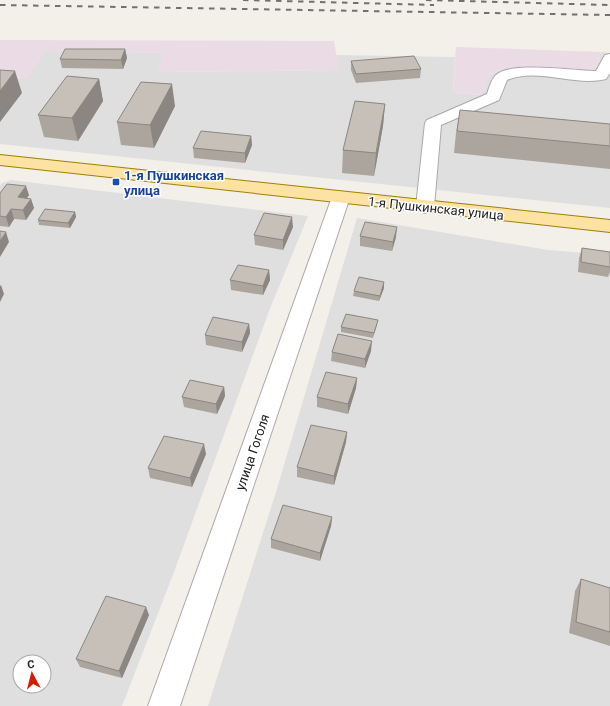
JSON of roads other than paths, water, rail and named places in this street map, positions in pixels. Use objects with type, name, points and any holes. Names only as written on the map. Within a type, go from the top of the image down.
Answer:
[{"type":"main road","name":"1-я Пушкинская улица","points":[[0,160],[610,226]]},
{"type":"street","points":[[425,207],[433,123],[494,97],[501,78],[509,72],[535,72],[587,77],[601,76],[610,58]]},
{"type":"street","name":"улица Гоголя","points":[[164,706],[341,198]]},
{"type":"railway","points":[[243,0],[434,5]]},
{"type":"railway","points":[[426,0],[610,5]]},
{"type":"railway","points":[[0,5],[610,15]]},
{"type":"place","name":"1-я Пушкинская улица","points":[[116,182]]}]
